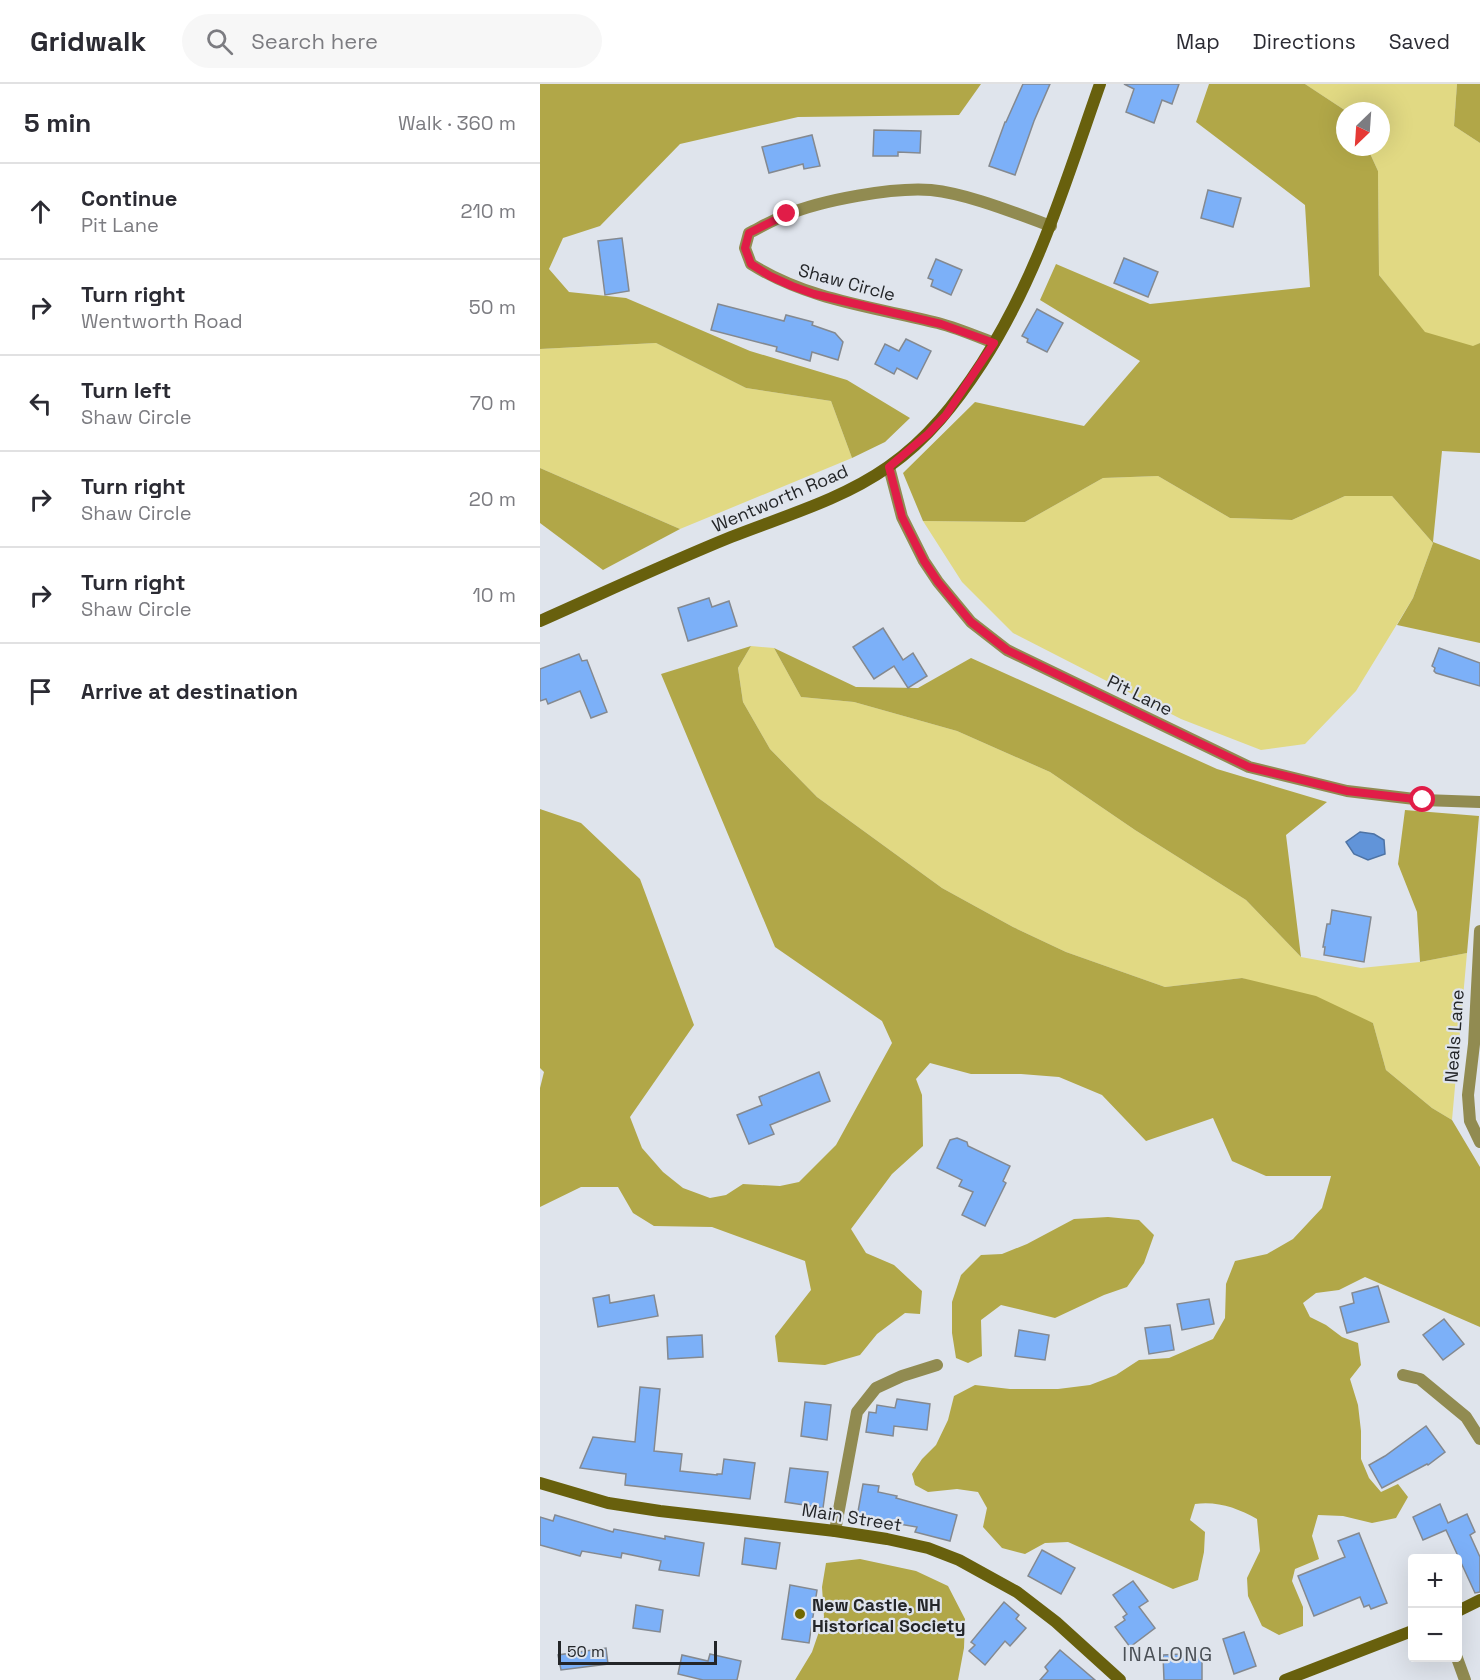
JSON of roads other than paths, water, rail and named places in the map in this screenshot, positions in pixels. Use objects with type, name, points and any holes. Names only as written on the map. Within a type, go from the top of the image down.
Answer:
[{"type":"main road","name":"Wentworth Road","points":[[540,621],[730,538],[846,491],[889,467],[928,434],[946,415],[994,343],[1029,278],[1051,226],[1100,84]]},
{"type":"main road","name":"Main Street","points":[[540,1483],[608,1503],[649,1510],[835,1531],[928,1548],[987,1574],[1017,1592],[1056,1622],[1120,1680]]},
{"type":"main road","points":[[1462,1609],[1480,1600]]},
{"type":"main road","points":[[1286,1680],[1408,1633]]},
{"type":"street","name":"Shaw Circle","points":[[994,343],[941,324],[814,294],[792,286],[751,264],[745,248],[749,233],[787,214],[836,201],[908,189],[933,190],[957,195],[1051,226]]},
{"type":"street","name":"Pit Lane","points":[[889,467],[902,517],[933,575],[971,622],[1007,650],[1249,767],[1363,794],[1480,802]]},
{"type":"street","name":"Neals Lane","points":[[1480,931],[1474,1044],[1468,1095],[1470,1121],[1480,1142]]},
{"type":"street","points":[[835,1531],[857,1412],[876,1389],[902,1376],[937,1365]]},
{"type":"street","points":[[1403,1375],[1420,1379],[1466,1417],[1480,1439]]},
{"type":"street","points":[[1458,1662],[1465,1680]]},
{"type":"water","points":[[1360,832],[1374,834],[1384,840],[1385,854],[1368,860],[1354,854],[1346,842]]},
{"type":"place","name":"New Castle, NH Historical Society","points":[[800,1614]]},
{"type":"district","name":"INALONG","points":[[1168,1654]]}]
